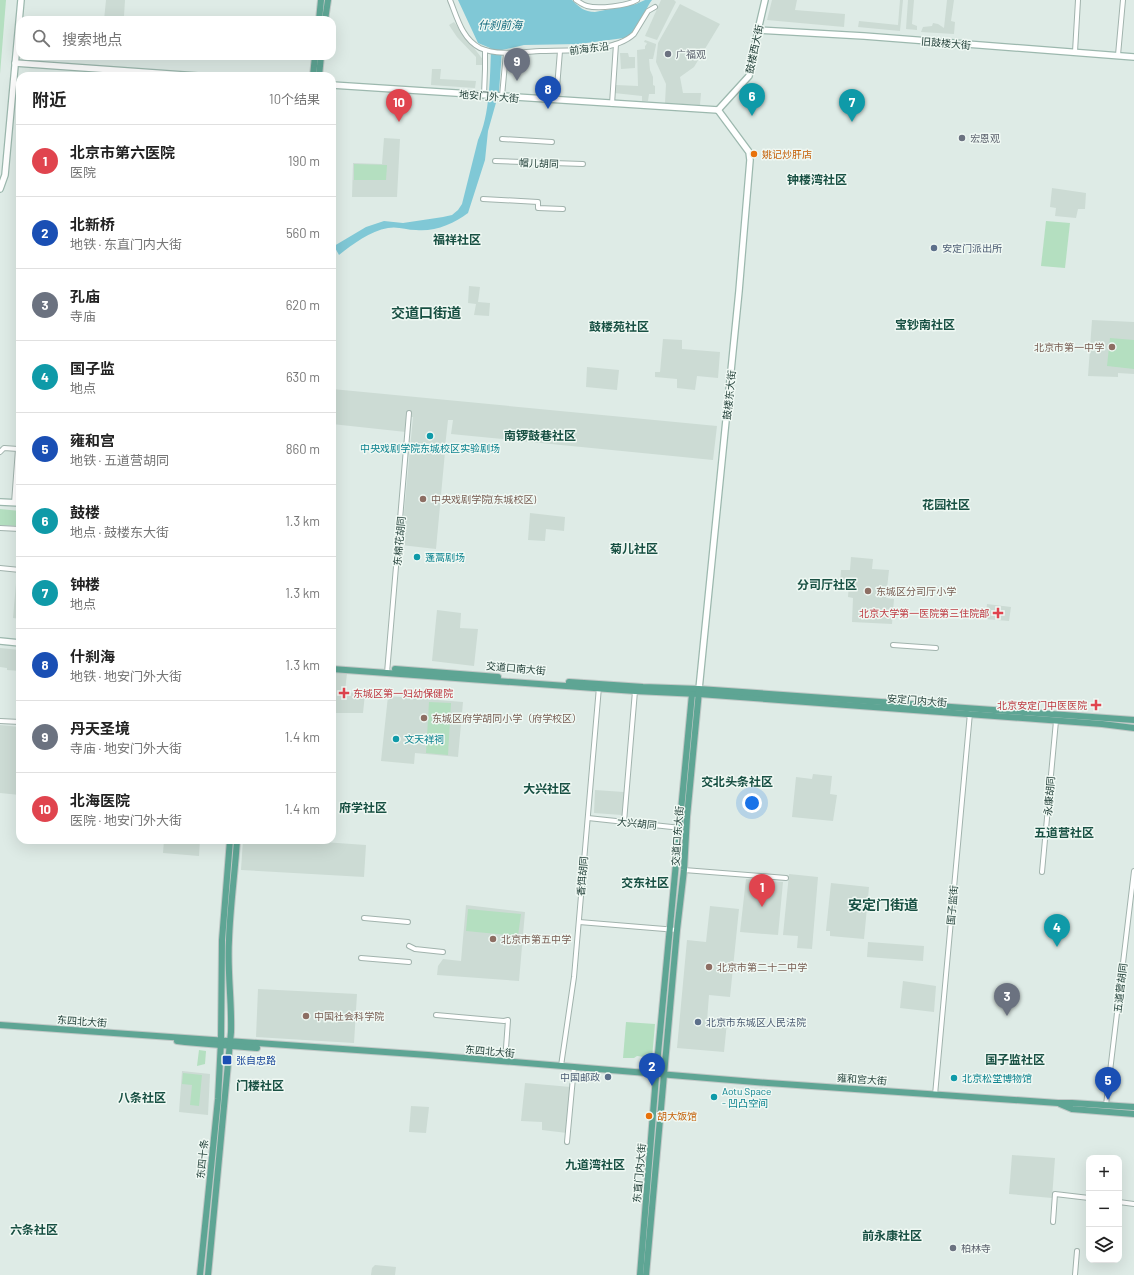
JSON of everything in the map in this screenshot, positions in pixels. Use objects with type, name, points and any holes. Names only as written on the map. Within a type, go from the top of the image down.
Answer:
[{"type":"main road","points":[[20,16],[21,0]]},
{"type":"main road","points":[[319,16],[321,0]]},
{"type":"main road","points":[[326,16],[328,0]]},
{"type":"main road","name":"鼓楼西大街","points":[[718,110],[749,76],[765,0]]},
{"type":"main road","name":"旧鼓楼大街","points":[[758,30],[864,36],[1134,57]]},
{"type":"main road","points":[[0,189],[5,175],[16,60]]},
{"type":"main road","points":[[313,72],[315,60]]},
{"type":"main road","points":[[319,72],[321,60]]},
{"type":"main road","points":[[16,63],[142,72]]},
{"type":"main road","name":"地安门外大街","points":[[336,85],[718,110]]},
{"type":"main road","name":"鼓楼东大街","points":[[699,691],[739,291],[750,160],[749,152],[718,110]]},
{"type":"main road","points":[[0,502],[16,503]]},
{"type":"main road","points":[[0,641],[16,642]]},
{"type":"main road","points":[[0,645],[16,646]]},
{"type":"main road","name":"交道口南大街","points":[[336,665],[388,671],[599,687],[699,691]]},
{"type":"main road","name":"交道口南大街","points":[[336,669],[388,671]]},
{"type":"main road","name":"交道口南大街","points":[[599,687],[635,692],[692,694],[699,691]]},
{"type":"main road","name":"安定门内大街","points":[[699,691],[970,711],[1134,720]]},
{"type":"main road","name":"交道口东大街","points":[[664,1074],[684,870],[686,828],[699,691]]},
{"type":"main road","name":"交道口东大街","points":[[657,1073],[678,828],[692,694]]},
{"type":"main road","name":"安定门内大街","points":[[970,711],[1134,728]]},
{"type":"main road","points":[[221,1043],[222,940],[230,844]]},
{"type":"main road","points":[[230,1044],[232,1008],[228,980],[229,941],[237,844]]},
{"type":"main road","name":"东四北大街","points":[[0,1025],[163,1038],[186,1038],[230,1044],[428,1055],[657,1073]]},
{"type":"main road","name":"东四十条","points":[[200,1275],[218,1099],[221,1043]]},
{"type":"main road","name":"东四十条","points":[[208,1275],[230,1044]]},
{"type":"main road","name":"雍和宫大街","points":[[657,1073],[768,1084],[1134,1107]]},
{"type":"main road","name":"东直门内大街","points":[[640,1275],[657,1073]]},
{"type":"main road","name":"东直门内大街","points":[[646,1275],[664,1074]]},
{"type":"main road","name":"雍和宫大街","points":[[1058,1103],[1072,1110],[1134,1114]]},
{"type":"street","points":[[450,0],[460,27],[467,39],[479,48],[485,50],[484,95]]},
{"type":"street","points":[[576,0],[587,6],[595,7],[626,5],[637,0]]},
{"type":"street","points":[[1074,52],[1078,0]]},
{"type":"street","points":[[1118,55],[1123,0]]},
{"type":"street","name":"前海东沿","points":[[485,50],[506,53],[560,51],[595,48],[616,44],[632,37],[648,11],[655,7]]},
{"type":"street","points":[[612,104],[616,44]]},
{"type":"street","points":[[556,100],[560,51]]},
{"type":"street","points":[[502,96],[506,53]]},
{"type":"street","points":[[502,139],[552,142]]},
{"type":"street","name":"帽儿胡同","points":[[495,161],[583,164]]},
{"type":"street","points":[[483,199],[538,202],[538,208],[563,209]]},
{"type":"street","name":"东棉花胡同","points":[[388,671],[410,413]]},
{"type":"street","points":[[0,452],[4,448],[16,449]]},
{"type":"street","points":[[0,528],[16,529]]},
{"type":"street","points":[[0,568],[16,570]]},
{"type":"street","points":[[893,645],[936,648]]},
{"type":"street","name":"香饵胡同","points":[[561,1066],[574,977],[599,687]]},
{"type":"street","points":[[624,822],[635,692]]},
{"type":"street","name":"国子监街","points":[[935,1095],[970,711]]},
{"type":"street","points":[[0,721],[16,722]]},
{"type":"street","name":"永康胡同","points":[[1042,872],[1056,721]]},
{"type":"street","name":"大兴胡同","points":[[588,818],[686,828]]},
{"type":"street","points":[[684,870],[786,878]]},
{"type":"street","name":"五道营胡同","points":[[1106,1105],[1134,871]]},
{"type":"street","points":[[364,918],[408,922]]},
{"type":"street","points":[[579,922],[677,930]]},
{"type":"street","points":[[409,946],[415,949],[443,952]]},
{"type":"street","points":[[361,958],[409,962]]},
{"type":"street","points":[[436,1015],[504,1021],[508,1020],[504,1062]]},
{"type":"street","points":[[567,1142],[574,1067]]},
{"type":"street","points":[[1053,1222],[1055,1194],[1086,1198]]},
{"type":"street","points":[[1122,1202],[1134,1204]]},
{"type":"street","points":[[1075,1275],[1077,1251]]},
{"type":"shaded area","points":[[106,0],[125,0],[124,16],[104,16]]},
{"type":"shaded area","points":[[661,0],[674,0],[676,2],[657,40],[645,36]]},
{"type":"shaded area","points":[[772,0],[797,0],[795,10],[845,14],[844,27],[767,20]]},
{"type":"shaded area","points":[[900,0],[903,0],[900,31],[858,27],[859,21],[898,25]]},
{"type":"shaded area","points":[[908,0],[914,0],[912,24],[917,26],[917,30],[906,29]]},
{"type":"shaded area","points":[[947,0],[954,0],[951,21],[955,22],[954,34],[921,32],[923,27],[932,26],[933,23],[944,28]]},
{"type":"shaded area","points":[[680,4],[720,24],[694,67],[680,77],[683,93],[701,93],[700,105],[665,103],[666,84],[656,62],[658,43]]},
{"type":"shaded area","points":[[454,22],[484,61],[483,65],[476,65],[476,57],[457,37],[449,25]]},
{"type":"shaded area","points":[[645,40],[656,44],[653,59],[649,59],[650,70],[653,77],[653,85],[655,86],[655,94],[649,94],[648,101],[642,101],[642,96],[614,93],[616,85],[638,86],[637,50],[645,49],[647,43],[644,42]]},
{"type":"shaded area","points":[[620,53],[628,53],[629,57],[635,57],[635,68],[621,69]]},
{"type":"shaded area","points":[[432,69],[441,69],[440,79],[476,81],[475,88],[431,85]]},
{"type":"shaded area","points":[[384,138],[400,139],[397,197],[352,197],[353,163],[382,164]]},
{"type":"shaded area","points":[[1052,188],[1086,193],[1085,209],[1078,209],[1076,218],[1055,216],[1056,208],[1050,207]]},
{"type":"shaded area","points":[[469,286],[480,287],[478,302],[490,303],[489,316],[474,315],[476,304],[468,303]]},
{"type":"shaded area","name":"北京市第一中学","points":[[1092,320],[1134,322],[1134,374],[1118,373],[1118,377],[1088,376]]},
{"type":"shaded area","points":[[663,339],[682,340],[682,349],[720,352],[718,378],[697,376],[695,390],[677,388],[677,379],[655,377],[655,372],[660,372]]},
{"type":"shaded area","points":[[587,367],[619,370],[617,390],[586,387]]},
{"type":"shaded area","points":[[336,389],[717,426],[713,460],[451,434],[453,420],[448,420],[445,447],[437,446],[437,451],[445,452],[436,549],[401,545],[413,417],[407,417],[406,432],[336,424]]},
{"type":"shaded area","points":[[530,513],[565,517],[564,531],[546,529],[545,541],[528,540]]},
{"type":"shaded area","name":"东城区分司厅小学","points":[[851,557],[873,559],[872,569],[889,570],[886,598],[894,599],[892,624],[852,622],[853,598],[848,597],[849,584],[840,584],[841,570],[850,570]]},
{"type":"shaded area","points":[[16,584],[16,618],[13,618]]},
{"type":"shaded area","name":"北京大学第一医院第三住院部","points":[[987,604],[1011,607],[1009,621],[985,619]]},
{"type":"shaded area","points":[[437,610],[461,613],[460,628],[478,629],[474,666],[432,661]]},
{"type":"shaded area","points":[[0,648],[16,650],[16,671],[7,670],[7,668],[0,667]]},
{"type":"shaded area","name":"东城区第一妇幼保健院","points":[[336,672],[347,673],[345,692],[365,694],[363,713],[336,713]]},
{"type":"shaded area","name":"东城区府学胡同小学（府学校区）","points":[[388,696],[463,702],[458,757],[415,753],[414,764],[381,761]]},
{"type":"shaded area","points":[[0,725],[16,727],[16,795],[0,793]]},
{"type":"shaded area","points":[[813,774],[832,776],[830,794],[837,795],[833,821],[792,817],[796,777],[812,779]]},
{"type":"shaded area","points":[[595,790],[624,792],[622,815],[594,813]]},
{"type":"shaded area","points":[[336,843],[366,845],[364,877],[241,870],[243,844]]},
{"type":"shaded area","points":[[164,844],[200,844],[199,856],[163,853]]},
{"type":"shaded area","points":[[789,874],[818,877],[812,949],[797,948],[798,936],[783,935]]},
{"type":"shaded area","points":[[746,879],[783,882],[778,935],[740,932]]},
{"type":"shaded area","points":[[831,883],[869,887],[864,939],[830,936],[830,931],[826,931]]},
{"type":"shaded area","name":"北京市第五中学","points":[[466,905],[525,912],[519,981],[437,975],[438,966],[443,959],[461,961]]},
{"type":"shaded area","name":"北京市第二十二中学","points":[[710,906],[739,909],[730,997],[709,995],[707,1021],[727,1022],[724,1052],[677,1048],[687,940],[706,942]]},
{"type":"shaded area","points":[[868,942],[924,946],[923,961],[867,957]]},
{"type":"shaded area","points":[[903,981],[936,986],[934,1012],[900,1008]]},
{"type":"shaded area","name":"中国社会科学院","points":[[258,989],[357,994],[354,1043],[256,1037]]},
{"type":"shaded area","points":[[182,1071],[210,1074],[208,1115],[179,1112]]},
{"type":"shaded area","points":[[525,1083],[571,1087],[567,1133],[542,1130],[542,1122],[521,1121]]},
{"type":"shaded area","points":[[411,1106],[429,1107],[426,1133],[409,1132]]},
{"type":"shaded area","points":[[1012,1155],[1055,1158],[1052,1198],[1009,1194]]},
{"type":"shaded area","points":[[375,1265],[396,1267],[395,1275],[371,1275],[372,1268]]},
{"type":"green space","points":[[0,0],[6,0],[0,74]]},
{"type":"green space","points":[[354,164],[387,165],[386,180],[354,180]]},
{"type":"green space","points":[[1046,221],[1070,223],[1065,268],[1041,266]]},
{"type":"green space","points":[[1110,338],[1134,340],[1134,369],[1107,366]]},
{"type":"green space","points":[[0,509],[16,511],[16,526],[0,525]]},
{"type":"green space","points":[[429,702],[451,703],[448,755],[426,753]]},
{"type":"green space","points":[[468,909],[521,914],[518,936],[466,931]]},
{"type":"green space","points":[[626,1022],[655,1024],[652,1058],[637,1056],[634,1058],[623,1058]]},
{"type":"green space","points":[[199,1050],[206,1051],[205,1064],[197,1066]]},
{"type":"green space","points":[[225,1055],[226,1055],[223,1089]]},
{"type":"green space","points":[[183,1073],[202,1075],[199,1106],[190,1105],[192,1085],[182,1084]]},
{"type":"green space","points":[[218,1141],[207,1256],[206,1256]]},
{"type":"water","name":"什刹前海","points":[[458,0],[572,0],[582,9],[595,12],[636,4],[645,0],[652,0],[637,27],[624,38],[579,44],[524,45],[502,50],[499,92],[488,131],[485,160],[468,213],[450,224],[430,230],[412,230],[395,227],[381,230],[362,238],[339,255],[336,250],[336,245],[366,227],[384,221],[403,223],[452,215],[462,204],[478,140],[485,119],[489,96],[491,50],[490,48],[478,43]]},
{"type":"place","name":"广福观","points":[[668,54]]},
{"type":"place","name":"丹天圣境","points":[[517,81]]},
{"type":"place","name":"什刹海","points":[[548,109]]},
{"type":"place","name":"鼓楼","points":[[752,116]]},
{"type":"place","name":"北海医院","points":[[399,122]]},
{"type":"place","name":"钟楼","points":[[852,122]]},
{"type":"place","name":"宏恩观","points":[[962,138]]},
{"type":"place","name":"姚记炒肝店","points":[[754,154]]},
{"type":"place","name":"安定门派出所","points":[[934,248]]},
{"type":"place","name":"北京市第一中学","points":[[1112,347]]},
{"type":"place","name":"中央戏剧学院东城校区实验剧场","points":[[430,436]]},
{"type":"place","name":"中央戏剧学院(东城校区)","points":[[423,499]]},
{"type":"place","name":"蓬蒿剧场","points":[[417,557]]},
{"type":"place","name":"东城区分司厅小学","points":[[868,591]]},
{"type":"place","name":"北京大学第一医院第三住院部","points":[[998,613]]},
{"type":"place","name":"东城区第一妇幼保健院","points":[[344,693]]},
{"type":"place","name":"北京安定门中医医院","points":[[1096,705]]},
{"type":"place","name":"东城区府学胡同小学（府学校区）","points":[[424,718]]},
{"type":"place","name":"文天祥祠","points":[[396,739]]},
{"type":"place","name":"北京市第六医院","points":[[762,907]]},
{"type":"place","name":"北京市第五中学","points":[[493,939]]},
{"type":"place","name":"国子监","points":[[1057,947]]},
{"type":"place","name":"北京市第二十二中学","points":[[709,967]]},
{"type":"place","name":"中国社会科学院","points":[[306,1016]]},
{"type":"place","name":"孔庙","points":[[1007,1016]]},
{"type":"place","name":"北京市东城区人民法院","points":[[698,1022]]},
{"type":"place","name":"张自忠路","points":[[227,1060]]},
{"type":"place","name":"中国邮政","points":[[608,1077]]},
{"type":"place","name":"北京松堂博物馆","points":[[954,1078]]},
{"type":"place","name":"北新桥","points":[[652,1086]]},
{"type":"place","name":"Aotu Space - 凹凸空间","points":[[714,1097]]},
{"type":"place","name":"雍和宫","points":[[1108,1100]]},
{"type":"place","name":"胡大饭馆","points":[[649,1116]]},
{"type":"place","name":"柏林寺","points":[[953,1248]]},
{"type":"district","name":"钟楼湾社区","points":[[817,180]]},
{"type":"district","name":"福祥社区","points":[[457,240]]},
{"type":"district","name":"交道口街道","points":[[426,313]]},
{"type":"district","name":"宝钞南社区","points":[[925,325]]},
{"type":"district","name":"鼓楼苑社区","points":[[619,327]]},
{"type":"district","name":"南锣鼓巷社区","points":[[540,436]]},
{"type":"district","name":"花园社区","points":[[946,505]]},
{"type":"district","name":"菊儿社区","points":[[634,549]]},
{"type":"district","name":"分司厅社区","points":[[827,585]]},
{"type":"district","name":"交北头条社区","points":[[737,782]]},
{"type":"district","name":"大兴社区","points":[[547,789]]},
{"type":"district","name":"府学社区","points":[[363,808]]},
{"type":"district","name":"五道营社区","points":[[1064,833]]},
{"type":"district","name":"交东社区","points":[[645,883]]},
{"type":"district","name":"安定门街道","points":[[883,905]]},
{"type":"district","name":"国子监社区","points":[[1015,1060]]},
{"type":"district","name":"门楼社区","points":[[260,1086]]},
{"type":"district","name":"八条社区","points":[[142,1098]]},
{"type":"district","name":"九道湾社区","points":[[595,1165]]},
{"type":"district","name":"六条社区","points":[[34,1230]]},
{"type":"district","name":"前永康社区","points":[[892,1236]]}]
